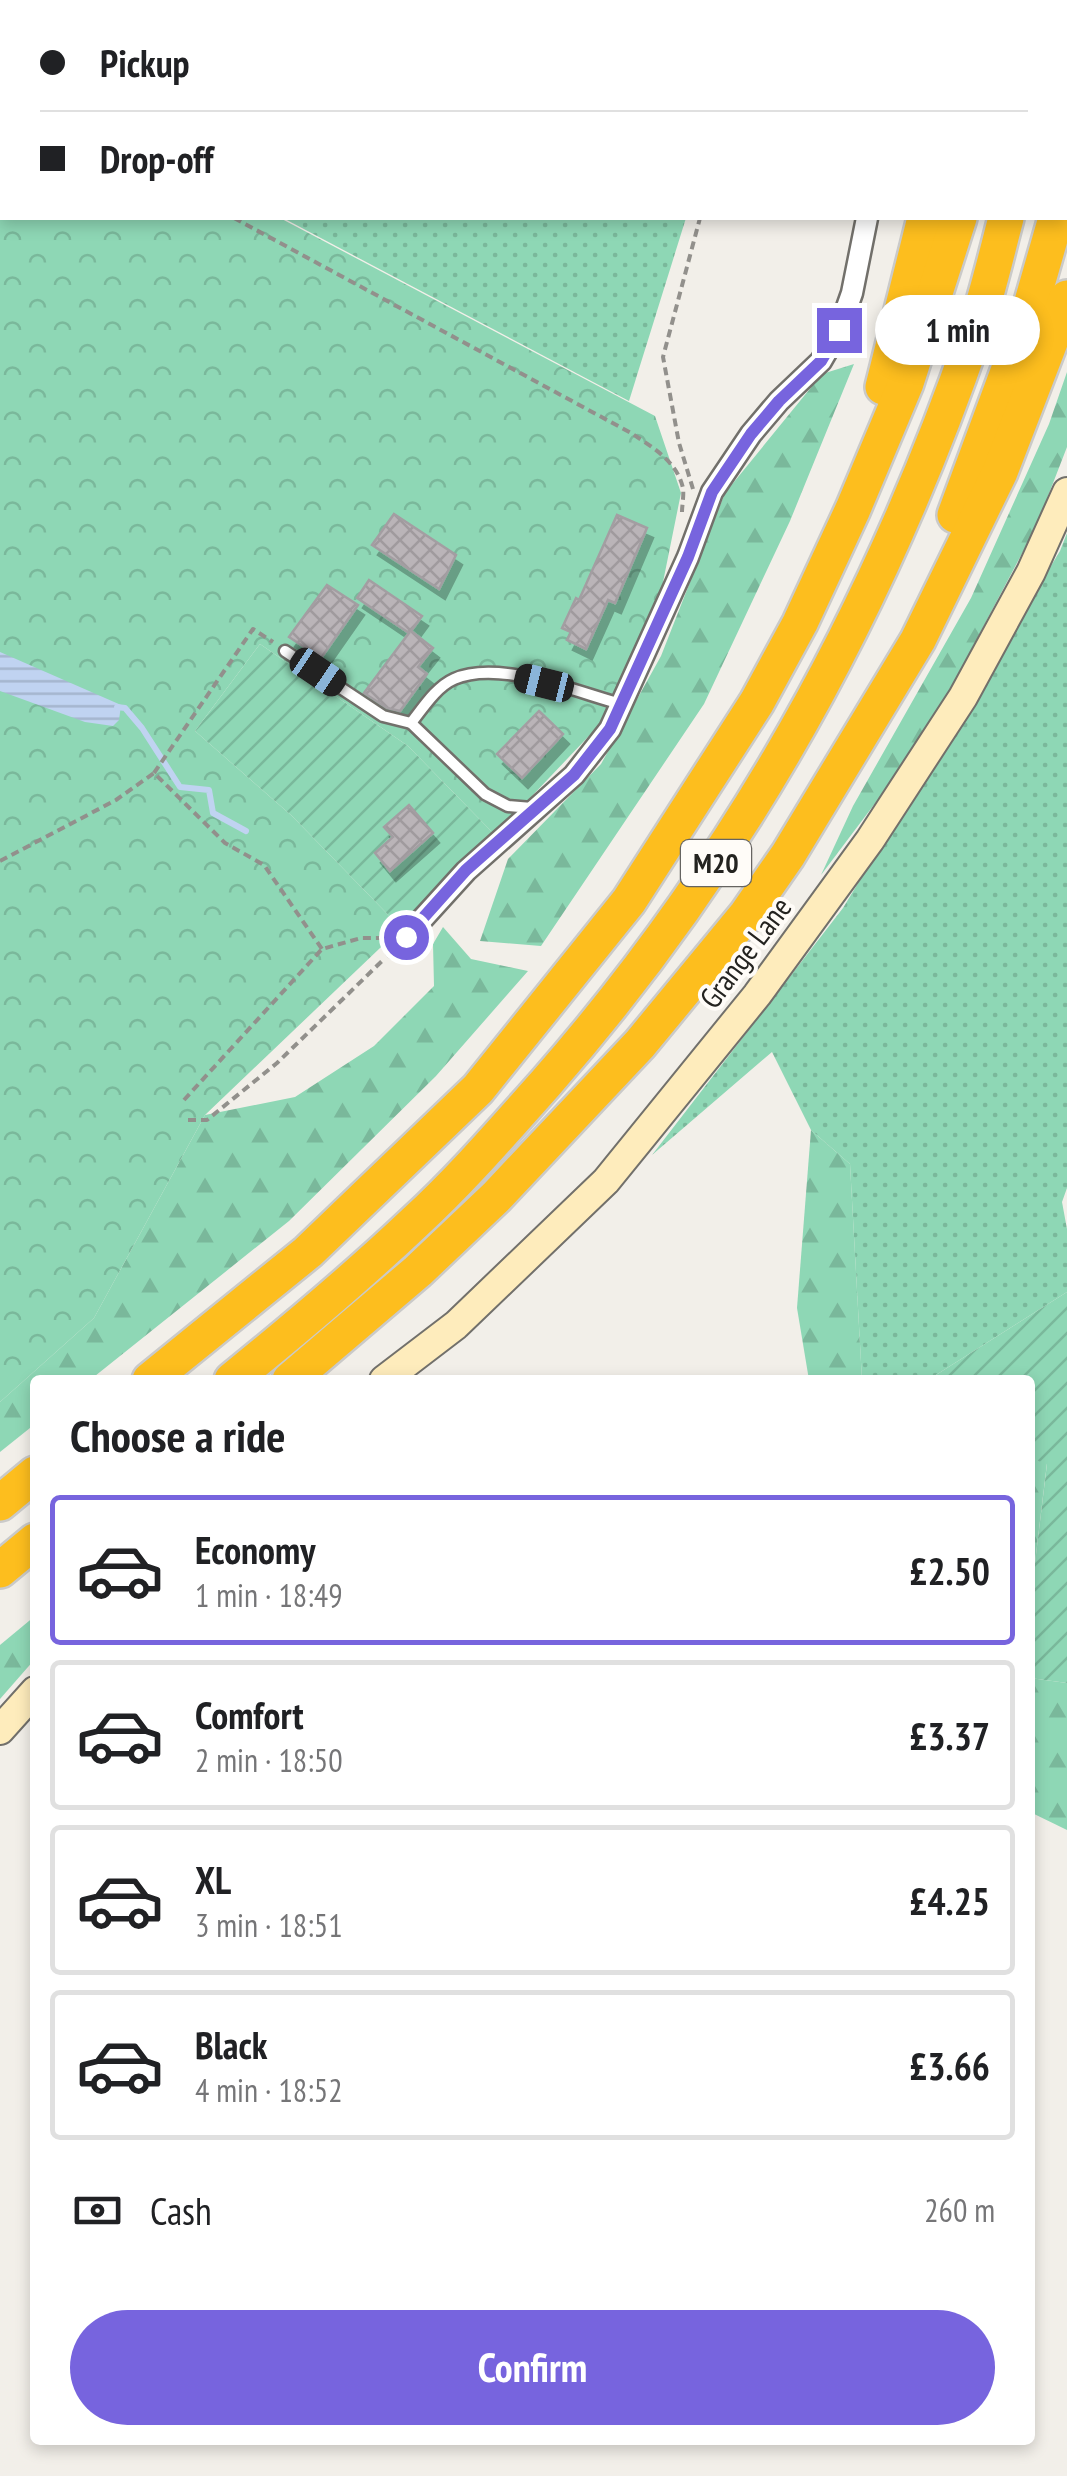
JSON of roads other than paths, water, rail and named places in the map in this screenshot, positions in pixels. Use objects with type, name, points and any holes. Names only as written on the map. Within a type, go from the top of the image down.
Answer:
[{"type":"highway","name":"M20","points":[[854,509],[925,220]]},
{"type":"highway","name":"M20","points":[[156,1375],[308,1252],[478,1089],[629,901],[756,702],[800,623],[854,509],[906,383],[958,220]]},
{"type":"highway","name":"M20","points":[[238,1375],[417,1220],[493,1143],[596,1026],[725,850],[796,735],[872,587],[975,332],[1005,220]]},
{"type":"highway","name":"M20","points":[[868,718],[885,667],[970,481],[1026,322],[1055,220]]},
{"type":"highway","name":"M20","points":[[296,1375],[418,1272],[508,1184],[640,1044],[767,885],[911,652],[1000,472],[1067,298]]},
{"type":"highway","points":[[0,1502],[30,1478]]},
{"type":"highway","points":[[0,1570],[30,1545]]},
{"type":"highway","points":[[0,1593],[30,1575]]},
{"type":"street","points":[[401,942],[466,870],[574,775],[610,729],[688,557],[711,496],[751,434],[821,361],[839,330],[852,292],[866,220]]},
{"type":"street","name":"Grange Lane","points":[[390,1375],[456,1324],[606,1181],[757,995],[870,840],[963,697],[1030,572],[1067,492]]},
{"type":"street","points":[[0,1730],[30,1697]]},
{"type":"lane","points":[[285,650],[383,716],[411,723],[484,794],[508,806],[538,809]]},
{"type":"lane","points":[[411,723],[452,679],[484,672],[516,676],[621,704]]},
{"type":"water","points":[[0,652],[121,705],[119,720],[113,726],[85,722],[0,691]]},
{"type":"waterway","points":[[117,707],[125,708],[142,728],[180,787],[209,790],[213,813],[246,831]]}]
